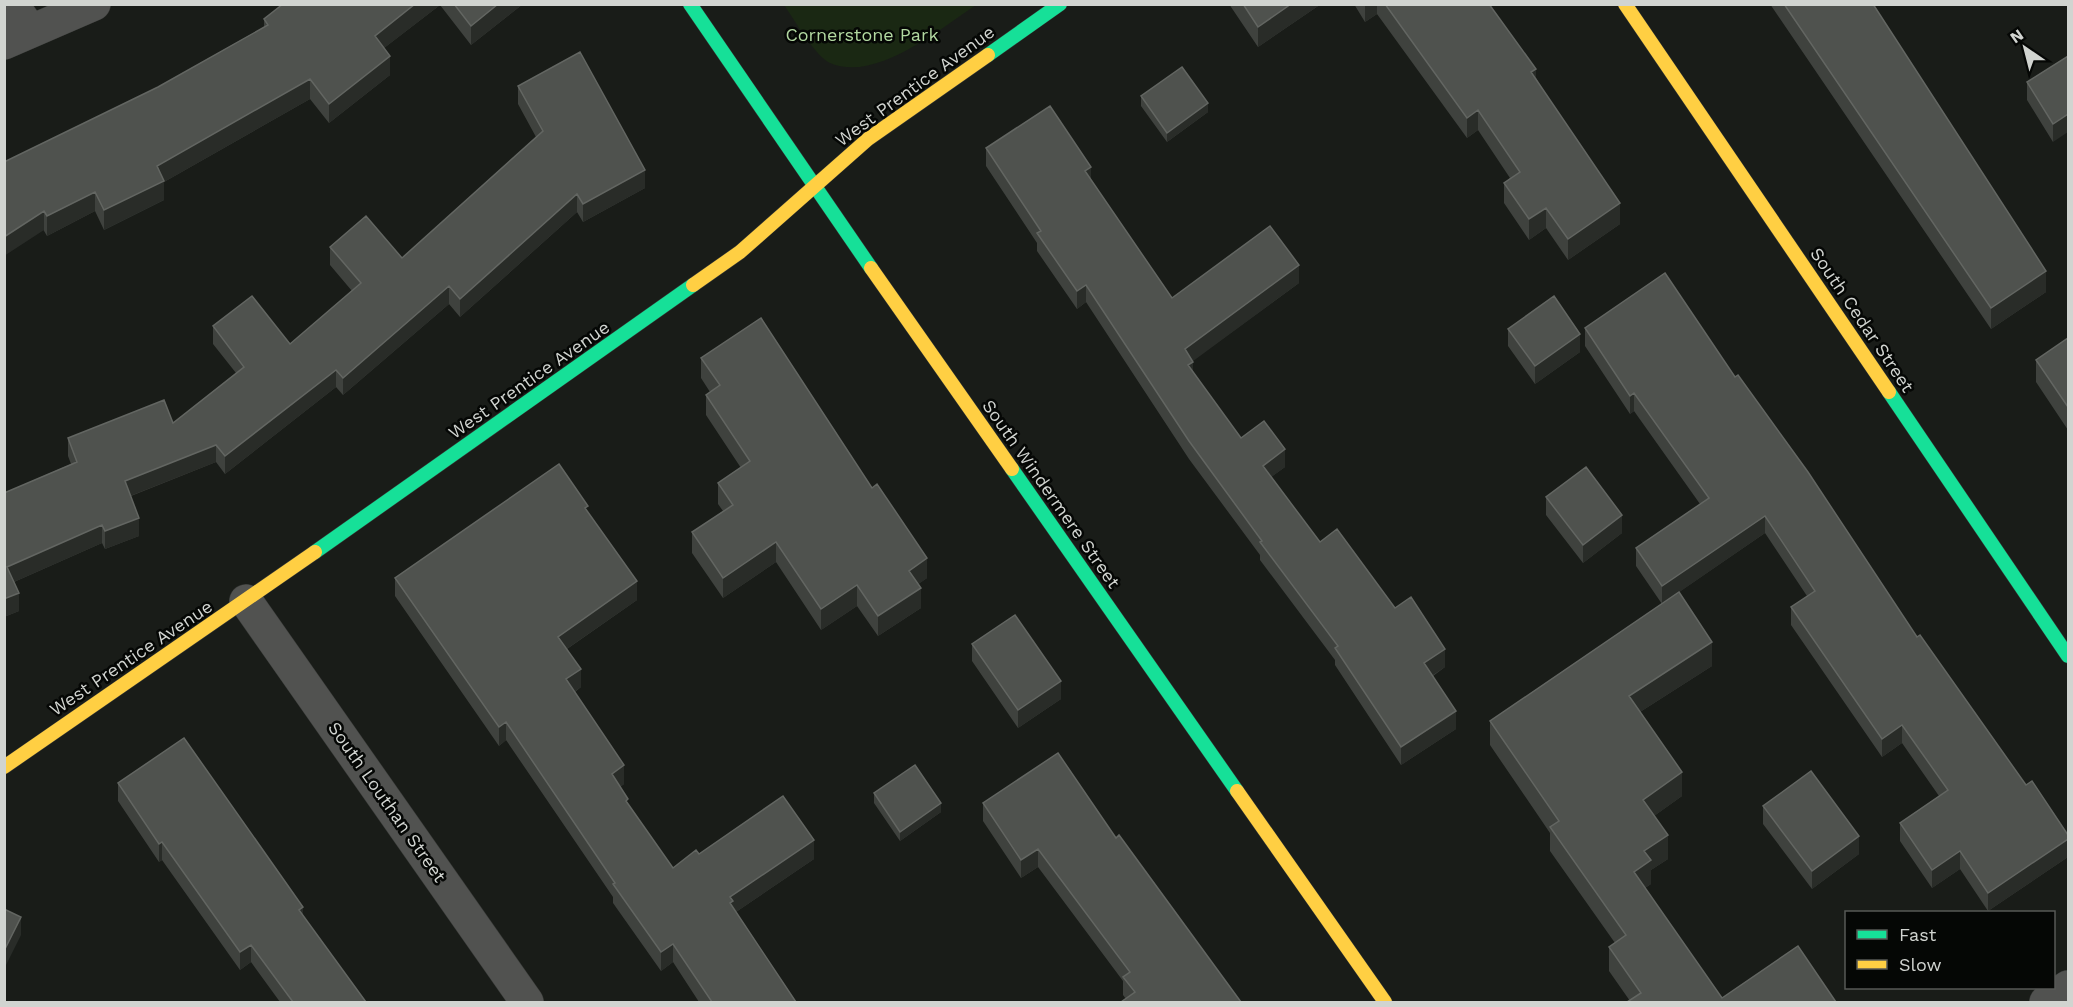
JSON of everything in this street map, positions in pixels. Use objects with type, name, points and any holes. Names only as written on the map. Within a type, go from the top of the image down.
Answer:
[{"type":"street","points":[[16,26],[94,4]]},
{"type":"street","name":"South Windermere Street","points":[[690,4],[814,187],[1385,1002]]},
{"type":"street","name":"West Prentice Avenue","points":[[4,767],[246,601],[740,252],[868,139],[1060,4]]},
{"type":"street","name":"South Cedar Street","points":[[1625,4],[2068,656]]},
{"type":"street","name":"South Louthan Street","points":[[246,601],[527,1002]]},
{"type":"street","points":[[2046,1002],[2068,987]]},
{"type":"green space","name":"Cornerstone Park","points":[[784,5],[976,5],[906,51],[867,66],[848,67],[830,63],[817,53]]},
{"type":"building","points":[[283,4],[415,4],[375,36],[390,56],[329,104],[310,79],[157,166],[164,181],[104,210],[95,192],[47,216],[44,211],[4,237],[4,162],[158,87],[268,25],[264,19]]},
{"type":"building","points":[[454,4],[498,4],[471,26]]},
{"type":"building","points":[[1243,4],[1291,4],[1258,27]]},
{"type":"building","points":[[1385,4],[1489,4],[1536,69],[1531,72],[1620,203],[1568,239],[1546,208],[1529,219],[1504,183],[1520,172],[1478,110],[1467,118]]},
{"type":"building","points":[[1784,4],[1873,4],[2046,271],[1991,308]]},
{"type":"building","points":[[580,52],[645,170],[583,204],[577,194],[460,299],[449,286],[343,378],[336,370],[225,456],[216,445],[125,481],[139,518],[105,531],[102,525],[7,567],[19,593],[4,599],[4,493],[77,462],[68,438],[164,400],[173,423],[244,367],[213,326],[252,296],[290,344],[361,283],[330,247],[366,216],[402,258],[543,131],[518,86]]},
{"type":"building","points":[[2068,56],[2068,114],[2053,124],[2027,82]]},
{"type":"building","points":[[1182,67],[1208,103],[1167,133],[1141,96]]},
{"type":"building","points":[[1050,106],[1091,167],[1085,171],[1172,298],[1270,226],[1299,265],[1185,349],[1193,362],[1188,365],[1241,438],[1264,421],[1285,449],[1263,466],[1320,542],[1337,529],[1395,608],[1411,597],[1445,649],[1424,663],[1456,711],[1401,747],[1335,648],[1338,646],[1260,542],[1262,541],[1189,441],[1086,285],[1077,291],[1037,233],[1041,231],[986,148]]},
{"type":"building","points":[[1665,273],[1735,377],[1738,375],[1808,472],[1917,637],[1920,635],[2026,785],[2032,781],[2068,835],[2068,839],[1988,893],[1960,851],[1932,870],[1900,823],[1948,790],[1902,725],[1882,739],[1791,607],[1815,591],[1765,516],[1662,586],[1636,548],[1709,498],[1634,393],[1630,396],[1585,328]]},
{"type":"building","points":[[1554,296],[1580,334],[1535,366],[1508,329]]},
{"type":"building","points":[[761,318],[872,488],[877,484],[927,558],[909,571],[921,588],[878,616],[857,585],[821,609],[776,542],[723,578],[692,532],[733,505],[718,483],[750,461],[706,395],[720,385],[701,358]]},
{"type":"building","points":[[2068,338],[2068,407],[2036,360]]},
{"type":"building","points":[[559,464],[588,506],[585,508],[637,581],[558,637],[581,669],[566,679],[624,765],[612,774],[628,799],[626,801],[673,868],[696,850],[699,854],[783,796],[814,840],[730,897],[733,901],[730,903],[796,1002],[712,1002],[673,944],[661,952],[613,884],[615,883],[506,722],[499,727],[395,578]]},
{"type":"building","points":[[1586,467],[1622,515],[1583,545],[1546,497]]},
{"type":"building","points":[[1679,592],[1712,642],[1629,696],[1682,772],[1643,800],[1668,835],[1644,851],[1651,860],[1634,872],[1722,998],[1798,946],[1836,1002],[1627,1002],[1641,993],[1609,947],[1626,935],[1550,827],[1559,821],[1490,721]]},
{"type":"building","points":[[1015,615],[1061,681],[1018,710],[972,644]]},
{"type":"building","points":[[184,738],[303,907],[299,910],[366,1002],[293,1002],[251,945],[240,952],[162,842],[159,844],[118,783]]},
{"type":"building","points":[[1058,753],[1116,838],[1119,835],[1241,1002],[1121,1002],[1135,992],[1123,977],[1130,972],[1038,849],[1021,860],[983,803]]},
{"type":"building","points":[[915,765],[941,803],[900,832],[874,793]]},
{"type":"building","points":[[1811,771],[1859,836],[1812,871],[1763,806]]},
{"type":"building","points":[[4,909],[21,917],[4,951]]},
{"type":"traffic: fast","points":[[690,4],[871,268]]},
{"type":"traffic: fast","points":[[988,55],[1060,4]]},
{"type":"traffic: fast","points":[[315,552],[693,285]]},
{"type":"traffic: fast","points":[[1889,392],[2068,656]]},
{"type":"traffic: fast","points":[[1012,469],[1237,791]]},
{"type":"traffic: slow","points":[[1625,4],[1889,392]]},
{"type":"traffic: slow","points":[[693,285],[740,252],[868,139],[988,55]]},
{"type":"traffic: slow","points":[[871,268],[1012,469]]},
{"type":"traffic: slow","points":[[4,767],[315,552]]},
{"type":"traffic: slow","points":[[1237,791],[1385,1002]]}]
